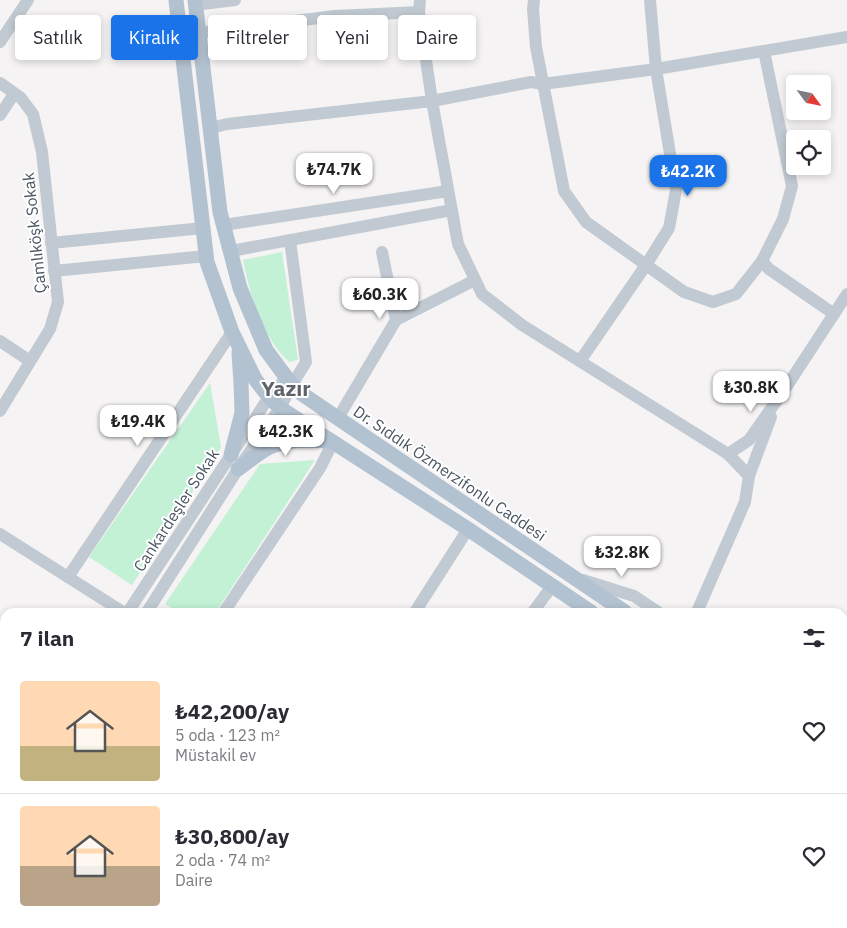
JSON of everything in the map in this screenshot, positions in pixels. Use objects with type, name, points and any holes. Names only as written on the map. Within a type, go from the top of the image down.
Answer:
[{"type":"main road","points":[[176,0],[207,262],[235,338],[255,379],[280,408],[468,529],[584,608]]},
{"type":"main road","name":"Dr. Sıddık Özmerzifonlu Caddesi","points":[[195,2],[220,212],[240,288],[266,350],[289,381],[302,394],[618,608]]},
{"type":"main road","points":[[231,455],[242,413],[241,383],[235,338]]},
{"type":"main road","points":[[238,469],[267,448],[287,441],[314,440],[333,442]]},
{"type":"street","points":[[0,42],[28,0]]},
{"type":"street","points":[[195,2],[235,0]]},
{"type":"street","points":[[534,0],[536,47],[564,191],[586,222],[684,292],[713,302],[736,294],[762,261],[783,220],[792,186],[764,51]]},
{"type":"street","points":[[580,361],[669,228],[676,190],[656,69],[650,0]]},
{"type":"street","points":[[199,33],[419,6],[432,101],[458,244],[482,294],[522,325],[728,454],[749,476]]},
{"type":"street","points":[[211,128],[247,122],[432,101],[531,82],[543,84],[656,69],[847,37]]},
{"type":"street","name":"Çamlıköşk Sokak","points":[[0,83],[21,98],[33,114],[42,152],[58,302],[50,329],[0,411]]},
{"type":"street","points":[[0,115],[14,94]]},
{"type":"street","points":[[224,225],[448,192]]},
{"type":"street","points":[[230,251],[452,210]]},
{"type":"street","points":[[51,243],[203,228]]},
{"type":"street","points":[[289,381],[306,362],[290,240]]},
{"type":"street","points":[[382,252],[396,320]]},
{"type":"street","points":[[54,272],[206,256]]},
{"type":"street","points":[[762,261],[769,269],[834,314]]},
{"type":"street","points":[[338,418],[396,320],[475,280]]},
{"type":"street","points":[[728,454],[749,440],[847,294]]},
{"type":"street","points":[[68,578],[235,338]]},
{"type":"street","points":[[0,341],[30,361]]},
{"type":"street","name":"Cankardeşler Sokak","points":[[131,608],[269,397],[289,381]]},
{"type":"street","name":"Cankardeşler Sokak","points":[[149,608],[238,469],[280,408],[289,381]]},
{"type":"street","points":[[699,608],[745,502],[749,476],[770,420],[787,386]]},
{"type":"street","points":[[227,608],[320,468],[333,442]]},
{"type":"street","points":[[418,608],[468,529]]},
{"type":"street","points":[[0,534],[117,608]]},
{"type":"street","points":[[571,576],[634,596],[652,608]]},
{"type":"street","points":[[536,608],[556,590],[574,608]]},
{"type":"green space","points":[[282,252],[298,360],[289,362],[271,340],[258,315],[243,260]]},
{"type":"green space","points":[[210,383],[221,447],[132,585],[89,557]]},
{"type":"green space","points":[[315,460],[219,608],[172,608],[165,604],[260,464]]},
{"type":"district","name":"Yazır","points":[[286,389]]}]
